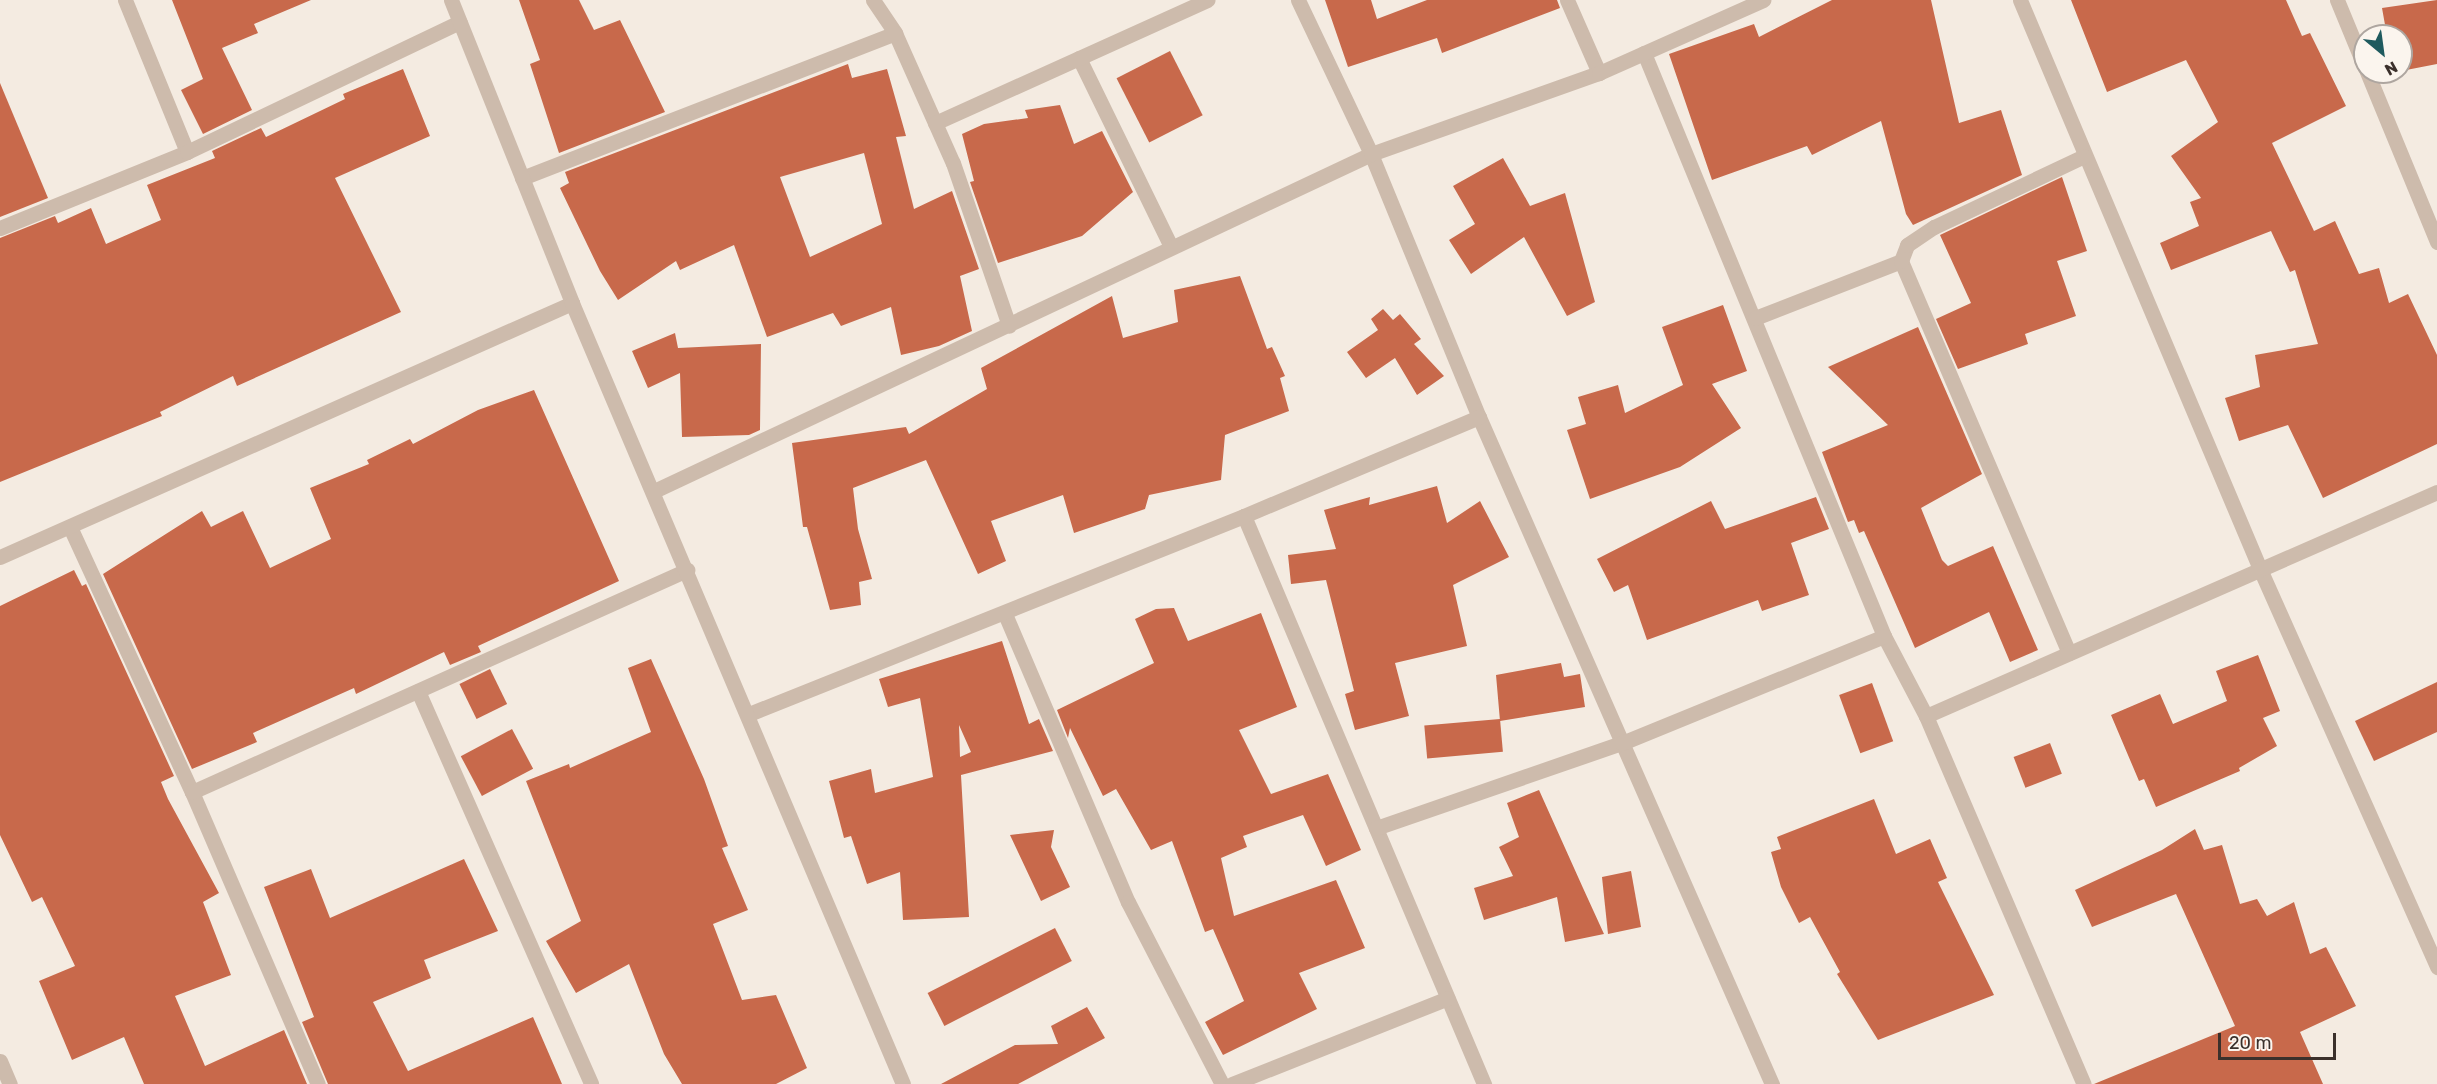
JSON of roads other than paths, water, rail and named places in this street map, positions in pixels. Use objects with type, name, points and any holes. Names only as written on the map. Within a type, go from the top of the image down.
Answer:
[{"type":"street","points":[[125,0],[187,152]]},
{"type":"street","points":[[451,0],[572,303],[749,714],[864,998],[903,1084]]},
{"type":"street","points":[[873,0],[895,33],[953,163],[1009,326]]},
{"type":"street","points":[[935,123],[1207,0]]},
{"type":"street","points":[[1298,0],[1371,154],[1479,417],[1772,1084]]},
{"type":"street","points":[[1567,0],[1599,73]]},
{"type":"street","points":[[654,491],[1371,154],[1599,73],[1763,0]]},
{"type":"street","points":[[2020,0],[2260,569],[2437,967]]},
{"type":"street","points":[[2337,0],[2353,39]]},
{"type":"street","points":[[0,228],[187,152],[460,22]]},
{"type":"street","points":[[522,178],[895,33]]},
{"type":"street","points":[[1644,53],[1884,636],[1926,716],[2084,1084]]},
{"type":"street","points":[[1079,58],[1171,247]]},
{"type":"street","points":[[2372,84],[2437,242]]},
{"type":"street","points":[[2069,653],[1902,261],[1907,245],[1934,227],[2084,156]]},
{"type":"street","points":[[1755,318],[1902,261]]},
{"type":"street","points":[[0,557],[572,303]]},
{"type":"street","points":[[749,714],[1005,614],[1479,417]]},
{"type":"street","points":[[1926,716],[2437,492]]},
{"type":"street","points":[[1244,516],[1484,1084]]},
{"type":"street","points":[[70,527],[192,792],[318,1084]]},
{"type":"street","points":[[192,792],[687,570]]},
{"type":"street","points":[[1005,614],[1128,902],[1222,1084]]},
{"type":"street","points":[[1376,828],[1622,743],[1884,636]]},
{"type":"street","points":[[418,691],[591,1084]]},
{"type":"street","points":[[1232,1084],[1448,998]]},
{"type":"street","points":[[0,1061],[10,1084]]}]
